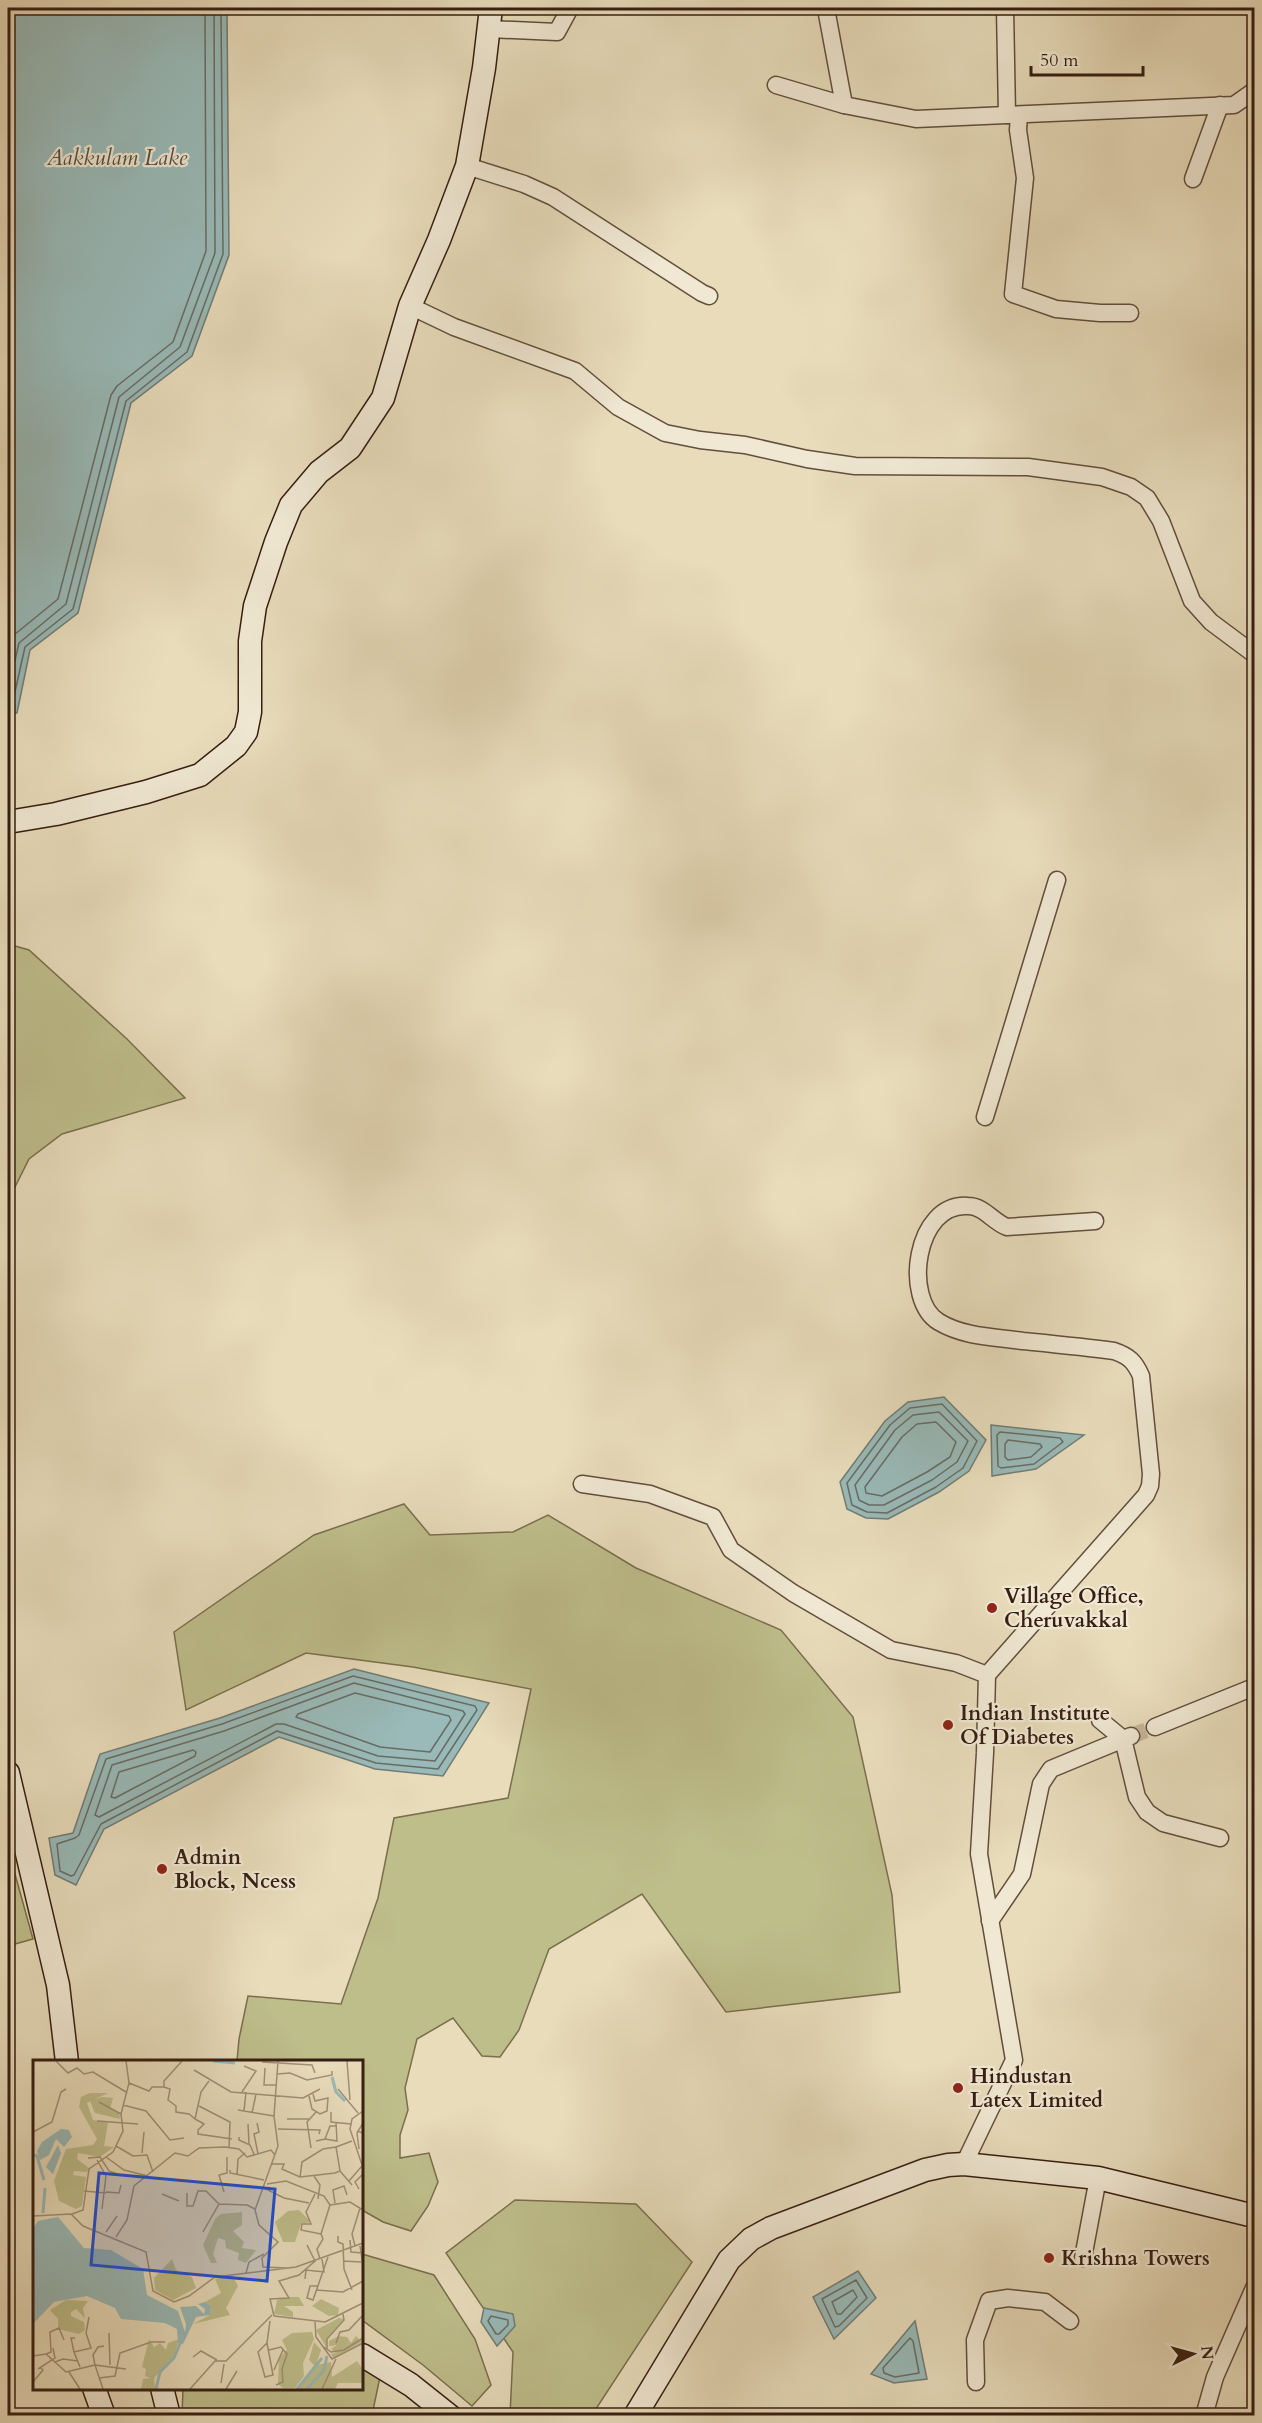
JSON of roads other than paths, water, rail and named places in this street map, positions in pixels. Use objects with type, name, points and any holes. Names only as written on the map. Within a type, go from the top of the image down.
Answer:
[{"type":"main road","points":[[8,822],[56,814],[170,786],[200,775],[236,746],[246,732],[250,712],[250,641],[255,606],[276,542],[291,505],[319,472],[350,448],[383,398],[410,306],[439,240],[467,166],[490,18]]},
{"type":"main road","points":[[8,1773],[58,1985],[67,2060]]},
{"type":"main road","points":[[635,2415],[729,2260],[751,2239],[771,2228],[925,2169],[948,2164],[964,2164],[1098,2178],[1254,2216]]},
{"type":"main road","points":[[363,2356],[411,2385],[450,2415]]},
{"type":"main road","points":[[95,2390],[104,2415]]},
{"type":"main road","points":[[163,2390],[169,2415]]},
{"type":"street","points":[[490,18],[557,32],[570,8]]},
{"type":"street","points":[[1005,8],[1013,115],[1018,130],[1025,178],[1013,294],[1056,309],[1130,313]]},
{"type":"street","points":[[827,14],[844,105]]},
{"type":"street","points":[[776,85],[844,105],[916,119],[1234,105],[1254,92]]},
{"type":"street","points":[[1193,179],[1220,105]]},
{"type":"street","points":[[467,166],[524,184],[553,197],[709,296]]},
{"type":"street","points":[[410,306],[454,327],[575,371],[618,407],[665,433],[745,445],[807,459],[855,466],[1028,467],[1102,477],[1131,487],[1147,498],[1161,521],[1192,601],[1211,622],[1254,654]]},
{"type":"street","points":[[985,1117],[1057,880]]},
{"type":"street","points":[[964,2164],[1014,2060],[979,1854],[987,1675],[1146,1495],[1150,1486],[1151,1474],[1141,1376],[1135,1363],[1125,1355],[1114,1351],[964,1333],[936,1321],[922,1296],[918,1271],[923,1239],[933,1221],[942,1213],[953,1208],[967,1205],[977,1207],[997,1223],[1008,1227],[1095,1221]]},
{"type":"street","points":[[582,1484],[650,1494],[714,1517],[731,1550],[793,1593],[891,1650],[956,1663],[987,1675]]},
{"type":"street","points":[[1155,1727],[1254,1687]]},
{"type":"street","points":[[1100,1720],[1127,1738],[1137,1797],[1147,1812],[1163,1823],[1220,1838]]},
{"type":"street","points":[[990,1922],[1022,1874],[1041,1784],[1046,1774],[1052,1769],[1127,1738]]},
{"type":"street","points":[[1083,2258],[1098,2178]]},
{"type":"street","points":[[1204,2415],[1215,2377],[1254,2288]]},
{"type":"street","points":[[976,2382],[975,2340],[989,2301],[1008,2298],[1045,2302],[1070,2321]]},
{"type":"water","name":"Aakkulam Lake","points":[[8,8],[227,8],[229,255],[192,356],[131,403],[78,613],[30,650],[17,713],[8,713]]},
{"type":"water","points":[[944,1397],[986,1440],[969,1471],[939,1492],[888,1519],[866,1518],[847,1509],[840,1482],[885,1421],[908,1402]]},
{"type":"water","points":[[991,1425],[1084,1435],[1036,1469],[992,1476]]},
{"type":"water","points":[[354,1669],[489,1703],[443,1776],[375,1769],[279,1737],[104,1829],[76,1885],[55,1875],[49,1838],[73,1833],[100,1754],[220,1718]]},
{"type":"water","points":[[858,2271],[876,2298],[834,2339],[813,2297]]},
{"type":"water","points":[[484,2308],[513,2314],[515,2326],[497,2346],[481,2322]]},
{"type":"water","points":[[915,2321],[927,2379],[894,2383],[871,2374]]},
{"type":"tunnel","points":[[1131,1736],[1155,1727]]},
{"type":"place","name":"Village Office, Cheruvakkal","points":[[992,1608]]},
{"type":"place","name":"Indian Institute Of Diabetes","points":[[948,1725]]},
{"type":"place","name":"Admin Block, Ncess","points":[[162,1869]]},
{"type":"place","name":"Hindustan Latex Limited","points":[[958,2088]]},
{"type":"place","name":"Krishna Towers","points":[[1049,2258]]}]
